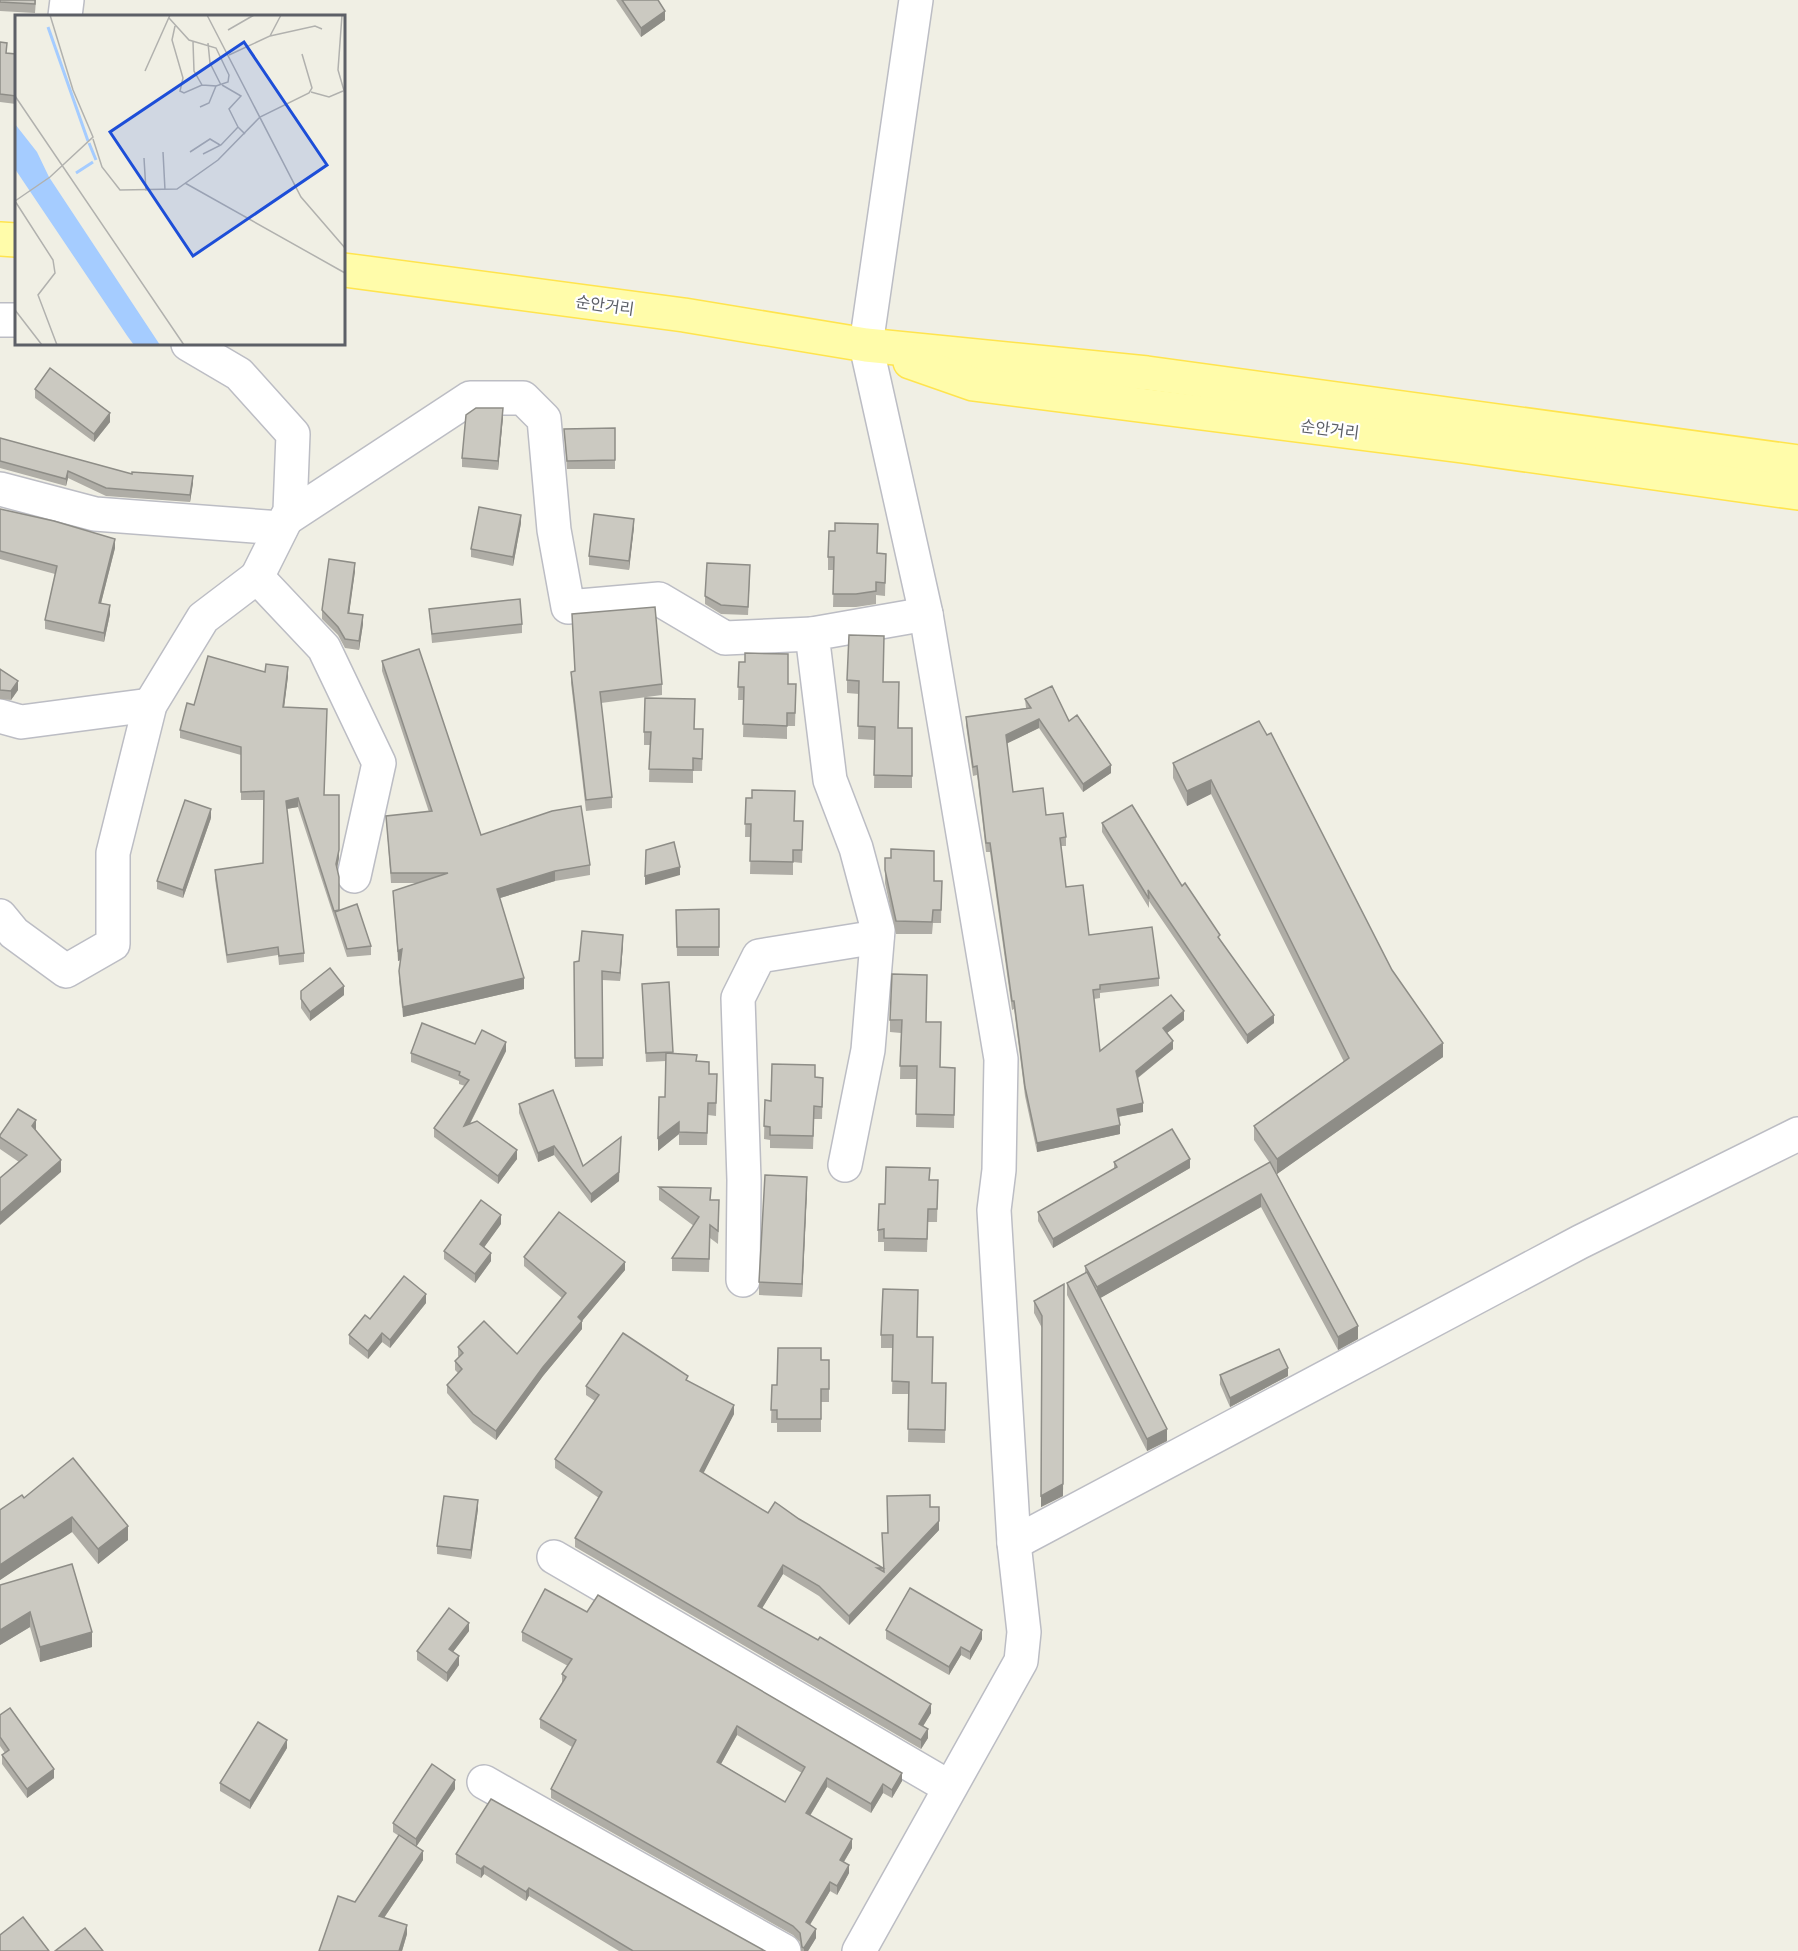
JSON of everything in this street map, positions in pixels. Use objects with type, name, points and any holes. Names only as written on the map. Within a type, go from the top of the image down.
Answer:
[{"type":"main road","points":[[0,239],[15,240]]},
{"type":"main road","name":"순안거리","points":[[345,270],[684,315],[867,345],[1147,373],[1798,462]]},
{"type":"main road","name":"순안거리","points":[[867,345],[973,384],[1462,446],[1798,493]]},
{"type":"street","points":[[65,15],[67,0]]},
{"type":"street","points":[[858,1951],[1021,1661],[1024,1632],[1014,1543],[994,1210],[999,1170],[1001,1059],[926,614],[867,345],[916,0]]},
{"type":"street","points":[[0,916],[14,933],[66,971],[113,944],[113,853],[150,705],[202,618],[256,576],[290,511],[293,434],[239,374],[190,345]]},
{"type":"street","points":[[0,489],[95,514],[284,524],[470,398],[522,398],[544,419],[554,530],[568,607],[659,599],[725,638],[812,634],[926,614]]},
{"type":"street","points":[[256,576],[324,648],[379,763],[354,876]]},
{"type":"street","points":[[812,634],[830,780],[856,848],[878,930],[868,1050],[845,1165]]},
{"type":"street","points":[[0,716],[21,722],[150,705]]},
{"type":"street","points":[[743,1280],[744,1180],[738,998],[759,956],[877,937]]},
{"type":"street","points":[[1014,1543],[1580,1242],[1798,1134]]},
{"type":"street","points":[[554,1557],[949,1787]]},
{"type":"street","points":[[484,1782],[783,1951]]},
{"type":"building","points":[[0,0],[35,0],[35,4],[0,2]]},
{"type":"building","points":[[622,0],[658,0],[665,11],[641,28]]},
{"type":"building","points":[[0,42],[7,43],[6,53],[15,54],[15,96],[0,94]]},
{"type":"building","points":[[50,368],[110,413],[94,434],[35,389]]},
{"type":"building","points":[[476,408],[503,408],[498,461],[462,458],[466,415]]},
{"type":"building","points":[[615,428],[615,460],[567,461],[564,429]]},
{"type":"building","points":[[0,438],[132,474],[132,472],[193,476],[190,495],[106,488],[68,471],[66,479],[0,461]]},
{"type":"building","points":[[479,507],[521,515],[513,557],[471,549]]},
{"type":"building","points":[[0,509],[54,521],[115,539],[99,603],[110,605],[104,633],[45,620],[57,566],[0,551]]},
{"type":"building","points":[[594,514],[634,519],[629,561],[589,556]]},
{"type":"building","points":[[835,523],[878,524],[877,553],[886,554],[885,583],[876,582],[876,591],[833,594],[834,557],[828,557],[829,531],[835,531]]},
{"type":"building","points":[[329,559],[355,563],[348,613],[363,615],[359,641],[345,639],[338,627],[322,610]]},
{"type":"building","points":[[707,563],[750,565],[748,607],[721,605],[705,596]]},
{"type":"building","points":[[520,599],[522,624],[432,634],[429,609]]},
{"type":"building","points":[[655,607],[662,684],[600,692],[612,797],[586,800],[571,672],[575,671],[572,614]]},
{"type":"building","points":[[849,635],[884,636],[883,682],[899,682],[898,728],[912,728],[912,776],[874,775],[875,727],[858,726],[859,681],[847,680]]},
{"type":"building","points":[[419,649],[481,835],[552,811],[581,806],[590,865],[555,871],[497,889],[524,978],[403,1007],[399,971],[402,949],[398,951],[393,891],[448,873],[391,873],[386,816],[432,811],[382,661]]},
{"type":"building","points":[[745,653],[788,654],[788,684],[796,684],[795,713],[787,713],[787,726],[743,724],[744,687],[738,687],[739,662],[745,662]]},
{"type":"building","points":[[208,656],[265,672],[266,664],[288,667],[283,707],[327,709],[324,795],[339,795],[339,850],[336,864],[339,877],[339,910],[334,911],[298,798],[286,801],[304,953],[279,956],[278,947],[227,955],[215,870],[263,863],[264,791],[241,792],[241,747],[180,730],[187,703],[194,705]]},
{"type":"building","points":[[0,669],[18,681],[11,691],[0,690]]},
{"type":"building","points":[[1052,686],[1069,721],[1077,715],[1111,765],[1083,784],[1039,719],[1006,735],[1013,792],[1043,788],[1046,815],[1063,813],[1066,837],[1060,838],[1066,887],[1083,885],[1089,935],[1152,927],[1159,978],[1100,985],[1100,989],[1093,990],[1100,1051],[1171,995],[1184,1011],[1163,1028],[1173,1041],[1136,1071],[1143,1103],[1117,1109],[1120,1125],[1037,1143],[1025,1087],[990,843],[986,843],[977,766],[973,767],[966,717],[1031,708],[1025,699]]},
{"type":"building","points":[[645,698],[695,699],[694,729],[703,729],[702,759],[693,758],[693,770],[649,769],[651,732],[644,732]]},
{"type":"building","points":[[1259,721],[1267,735],[1271,733],[1392,970],[1443,1043],[1277,1159],[1254,1126],[1349,1058],[1211,780],[1187,791],[1173,763]]},
{"type":"building","points":[[752,790],[795,791],[794,821],[803,821],[802,850],[793,850],[793,862],[750,861],[751,824],[745,824],[746,798],[752,798]]},
{"type":"building","points":[[185,800],[211,809],[183,890],[157,881]]},
{"type":"building","points":[[1132,805],[1182,886],[1185,883],[1220,935],[1218,937],[1274,1015],[1247,1035],[1148,890],[1149,899],[1102,823]]},
{"type":"building","points":[[674,842],[680,867],[645,876],[646,850]]},
{"type":"building","points":[[891,849],[934,851],[934,881],[942,881],[941,910],[933,910],[932,922],[896,921],[885,870],[885,858],[891,858]]},
{"type":"building","points":[[357,904],[371,946],[347,949],[335,912]]},
{"type":"building","points":[[719,909],[719,947],[677,947],[676,910]]},
{"type":"building","points":[[582,931],[623,935],[620,973],[602,971],[603,1058],[575,1058],[574,962],[579,961]]},
{"type":"building","points":[[330,968],[344,986],[310,1012],[301,999],[301,991]]},
{"type":"building","points":[[892,974],[927,975],[926,1022],[941,1022],[940,1067],[955,1068],[954,1115],[916,1114],[917,1066],[900,1066],[902,1020],[890,1020]]},
{"type":"building","points":[[669,982],[673,1052],[646,1053],[642,984]]},
{"type":"building","points":[[422,1023],[475,1044],[482,1030],[506,1042],[464,1126],[477,1121],[517,1150],[498,1176],[434,1128],[469,1080],[459,1075],[460,1072],[411,1053]]},
{"type":"building","points":[[666,1053],[697,1055],[696,1061],[709,1062],[709,1074],[717,1074],[716,1103],[708,1103],[707,1133],[679,1132],[679,1122],[658,1138],[659,1097],[665,1097]]},
{"type":"building","points":[[772,1064],[815,1065],[815,1077],[823,1078],[822,1107],[814,1106],[813,1136],[770,1135],[770,1127],[764,1126],[765,1100],[771,1101]]},
{"type":"building","points":[[553,1090],[583,1166],[621,1137],[619,1172],[591,1194],[554,1146],[538,1153],[519,1104]]},
{"type":"building","points":[[18,1109],[36,1120],[32,1126],[61,1160],[0,1213],[0,1178],[27,1155],[0,1137]]},
{"type":"building","points":[[1172,1129],[1190,1159],[1053,1239],[1038,1212],[1117,1167],[1114,1162]]},
{"type":"building","points":[[1270,1162],[1358,1326],[1338,1337],[1261,1194],[1097,1287],[1085,1266]]},
{"type":"building","points":[[886,1167],[930,1168],[929,1180],[938,1180],[937,1209],[928,1209],[927,1239],[884,1238],[884,1229],[878,1230],[879,1204],[885,1204]]},
{"type":"building","points":[[765,1175],[807,1177],[802,1284],[759,1282]]},
{"type":"building","points":[[659,1187],[711,1188],[710,1200],[719,1200],[718,1231],[710,1225],[709,1259],[672,1258],[699,1217]]},
{"type":"building","points":[[481,1200],[501,1215],[480,1244],[491,1253],[475,1274],[444,1251]]},
{"type":"building","points":[[559,1212],[625,1262],[578,1317],[582,1321],[543,1367],[496,1431],[473,1414],[447,1385],[462,1369],[455,1361],[463,1353],[458,1347],[484,1321],[517,1354],[566,1293],[524,1257]]},
{"type":"building","points":[[1087,1272],[1167,1429],[1147,1439],[1067,1283]]},
{"type":"building","points":[[404,1276],[426,1294],[390,1340],[382,1333],[368,1351],[349,1335],[365,1315],[370,1319]]},
{"type":"building","points":[[1064,1284],[1063,1484],[1041,1496],[1042,1316],[1034,1301]]},
{"type":"building","points":[[883,1289],[918,1290],[917,1337],[933,1337],[932,1383],[946,1383],[945,1430],[908,1429],[909,1382],[892,1381],[893,1335],[881,1335]]},
{"type":"building","points":[[623,1333],[688,1376],[686,1380],[734,1405],[700,1471],[768,1513],[775,1502],[799,1519],[883,1568],[877,1568],[884,1572],[882,1533],[888,1533],[887,1496],[930,1495],[930,1507],[939,1507],[939,1521],[849,1616],[819,1586],[783,1565],[758,1606],[818,1640],[820,1637],[931,1704],[919,1724],[928,1729],[921,1740],[575,1538],[602,1492],[555,1459],[599,1395],[586,1386]]},
{"type":"building","points":[[778,1348],[821,1348],[821,1360],[829,1360],[829,1389],[821,1389],[821,1419],[777,1419],[777,1410],[771,1410],[772,1385],[777,1385]]},
{"type":"building","points":[[1279,1349],[1288,1368],[1230,1398],[1220,1375]]},
{"type":"building","points":[[73,1458],[128,1526],[98,1549],[72,1517],[0,1565],[0,1510],[22,1495],[24,1498]]},
{"type":"building","points":[[444,1496],[478,1500],[471,1550],[437,1546]]},
{"type":"building","points":[[72,1564],[92,1632],[40,1647],[30,1612],[0,1630],[0,1585]]},
{"type":"building","points":[[910,1588],[982,1630],[970,1652],[961,1647],[949,1667],[886,1630]]},
{"type":"building","points":[[545,1589],[587,1612],[598,1595],[902,1773],[892,1790],[883,1784],[871,1804],[827,1778],[806,1813],[852,1839],[840,1860],[849,1865],[837,1886],[830,1882],[806,1922],[816,1929],[804,1948],[800,1933],[793,1926],[551,1789],[576,1740],[540,1719],[566,1677],[562,1674],[572,1659],[522,1632]],"holes":[[[737,1726],[805,1767],[785,1802],[717,1762]]]},
{"type":"building","points":[[449,1608],[469,1623],[449,1649],[459,1656],[447,1673],[417,1651]]},
{"type":"building","points":[[10,1708],[54,1769],[27,1789],[2,1755],[9,1750],[0,1737],[0,1715]]},
{"type":"building","points":[[258,1722],[287,1740],[250,1801],[220,1783]]},
{"type":"building","points":[[432,1764],[455,1780],[416,1839],[393,1823]]},
{"type":"building","points":[[491,1799],[765,1951],[633,1951],[529,1888],[526,1892],[484,1866],[481,1869],[456,1854]]},
{"type":"building","points":[[399,1835],[423,1851],[379,1916],[407,1925],[399,1951],[319,1951],[338,1896],[355,1902]]},
{"type":"building","points":[[23,1917],[49,1951],[0,1951],[0,1935]]},
{"type":"building","points":[[85,1928],[103,1951],[55,1951]]}]
